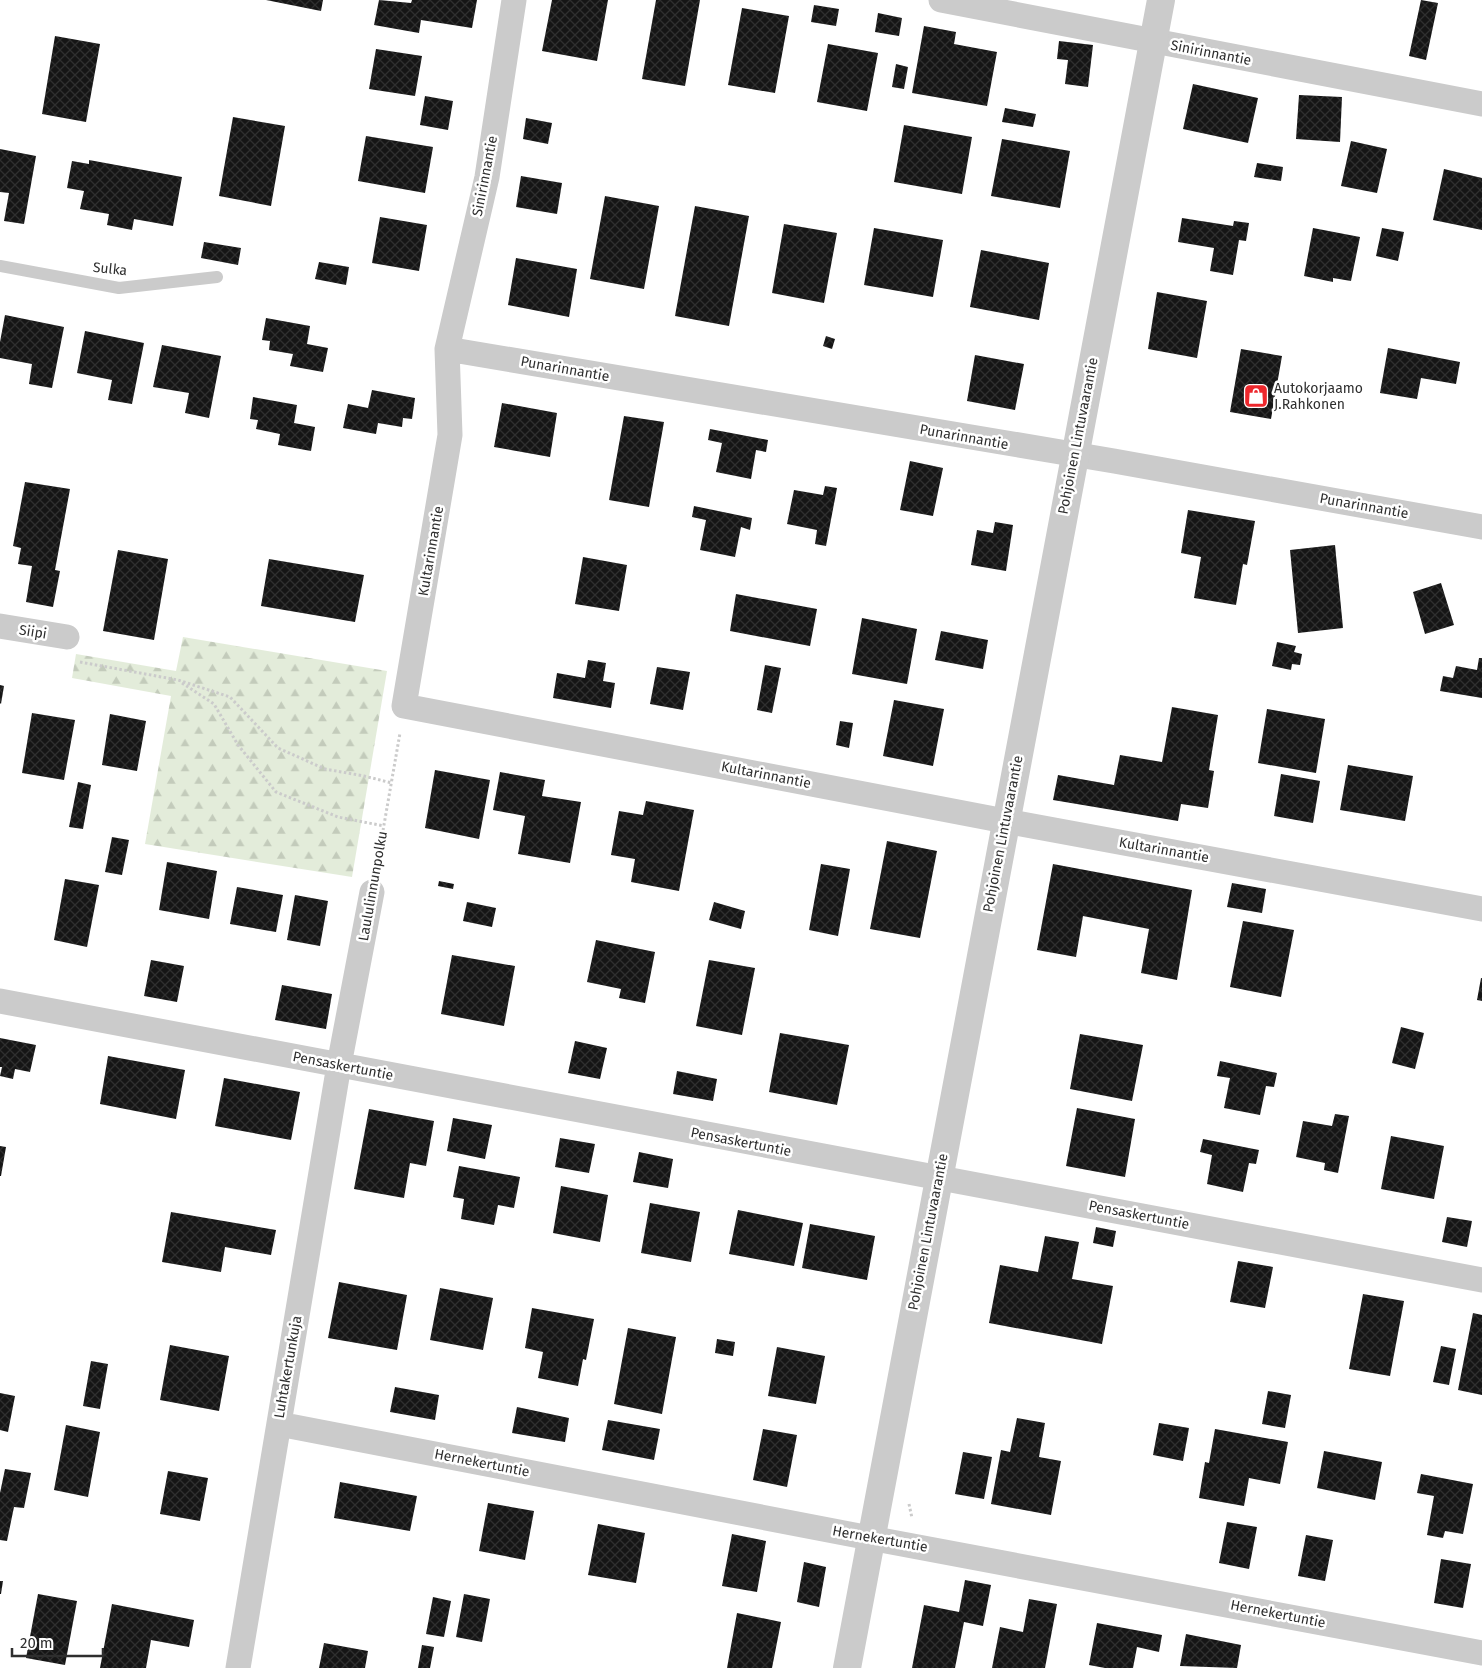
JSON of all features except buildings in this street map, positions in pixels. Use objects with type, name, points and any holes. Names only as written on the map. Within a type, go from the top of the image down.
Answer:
[{"type":"street","name":"Sinirinnantie","points":[[447,349],[487,177],[514,0]]},
{"type":"street","name":"Sinirinnantie","points":[[941,0],[1482,104]]},
{"type":"street","name":"Pohjoinen Lintuvaarantie","points":[[847,1668],[1161,0]]},
{"type":"street","name":"Punarinnantie","points":[[447,349],[1482,526]]},
{"type":"street","name":"Kultarinnantie","points":[[447,349],[450,435],[404,706],[1005,821],[1482,909]]},
{"type":"street","name":"Siipi","points":[[0,626],[67,637]]},
{"type":"street","name":"Laululinnunpolku","points":[[340,1065],[372,892]]},
{"type":"street","name":"Pensaskertuntie","points":[[0,1001],[1482,1280]]},
{"type":"street","name":"Luhtakertunkuja","points":[[238,1668],[340,1065]]},
{"type":"street","name":"Hernekertuntie","points":[[278,1424],[1482,1653]]},
{"type":"lane","name":"Sulka","points":[[0,266],[120,288],[217,277]]},
{"type":"path","points":[[73,661],[178,680],[230,697],[278,748],[325,769],[364,776],[392,784]]},
{"type":"path","points":[[178,680],[214,704],[238,745],[276,792],[338,818],[384,826]]},
{"type":"path","name":"Laululinnunpolku","points":[[372,892],[404,706]]},
{"type":"green space","points":[[183,637],[387,671],[352,877],[145,844],[171,696],[72,678],[76,654],[176,671]]},
{"type":"place","name":"Autokorjaamo J.Rahkonen","points":[[1256,396]]}]
